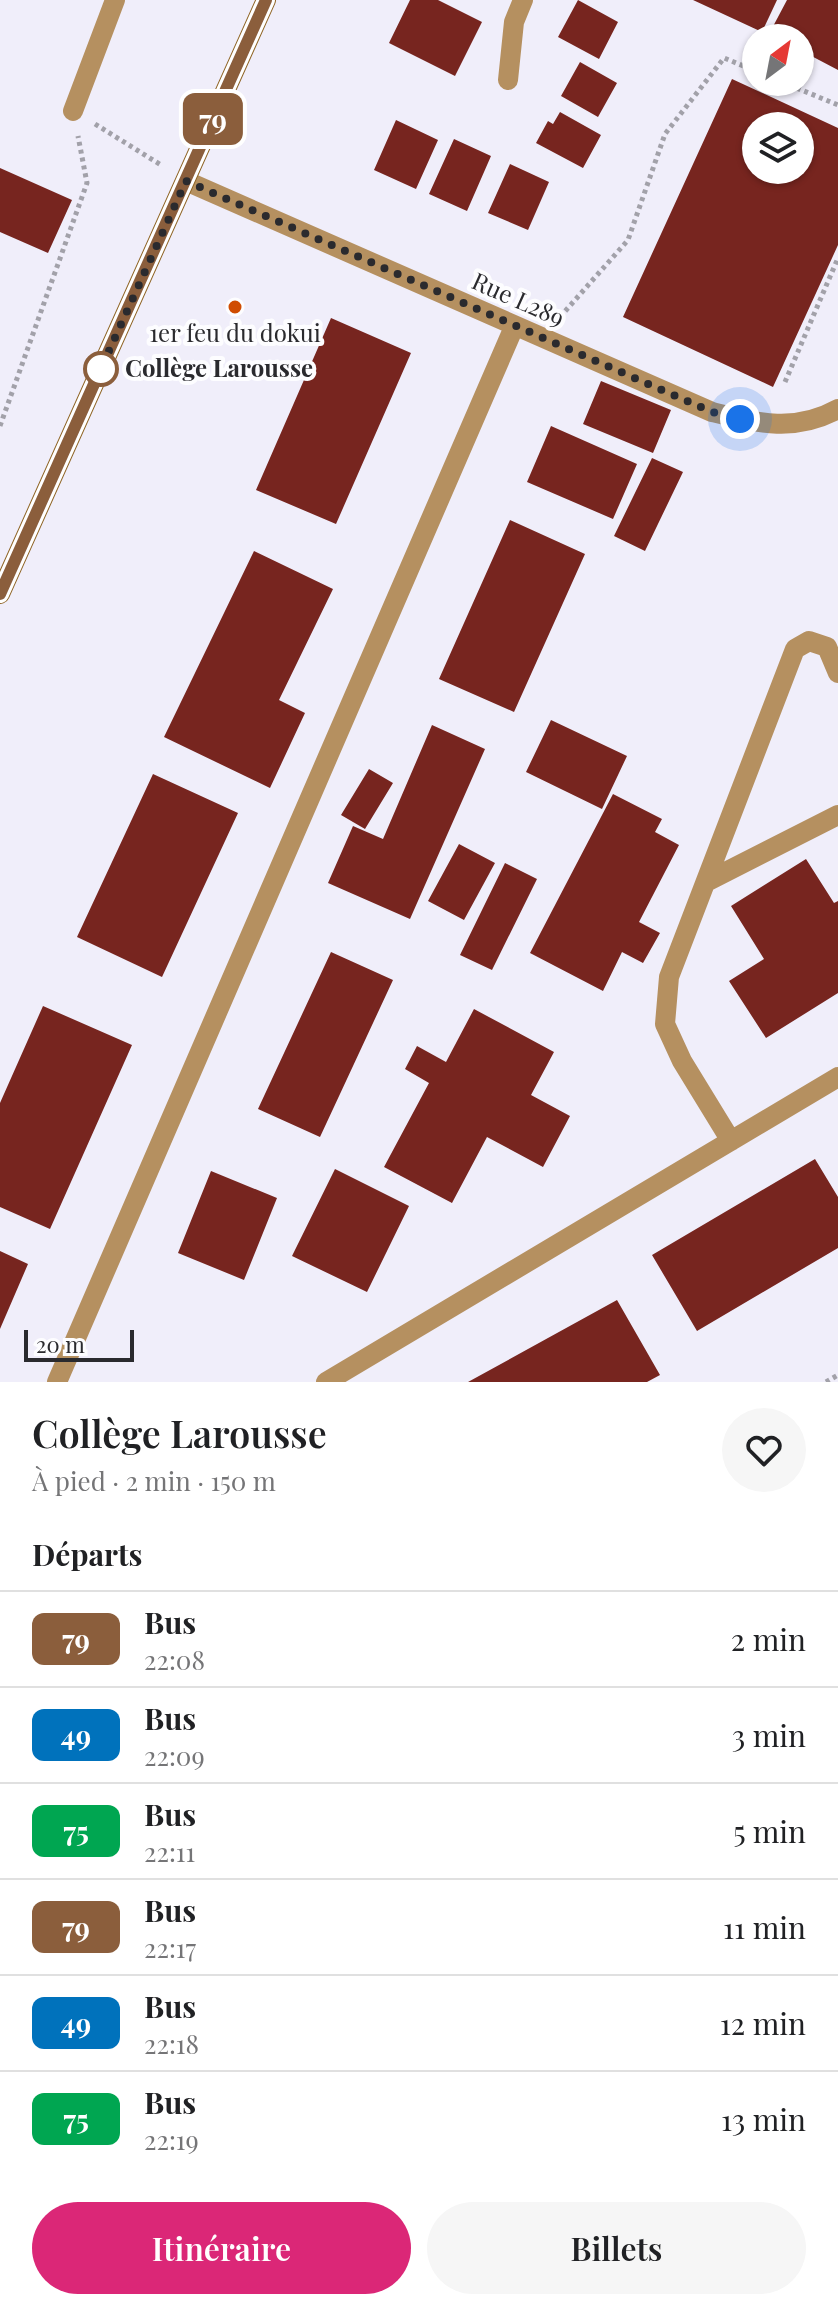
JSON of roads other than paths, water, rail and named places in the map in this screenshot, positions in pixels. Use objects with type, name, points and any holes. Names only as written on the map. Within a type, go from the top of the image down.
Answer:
[{"type":"main road","points":[[0,594],[266,0]]},
{"type":"street","points":[[73,111],[115,0]]},
{"type":"street","points":[[508,80],[514,22],[523,0]]},
{"type":"street","name":"Rue L289","points":[[186,181],[712,412],[769,425],[817,421],[838,409]]},
{"type":"street","points":[[57,1382],[514,327]]},
{"type":"street","points":[[731,1141],[682,1061],[665,1024],[669,977],[795,649],[809,641],[827,647],[838,673]]},
{"type":"street","points":[[706,882],[838,815]]},
{"type":"street","points":[[326,1382],[838,1077]]},
{"type":"place","name":"1er feu du dokui","points":[[235,307]]},
{"type":"place","name":"Collège Larousse","points":[[101,369]]}]
